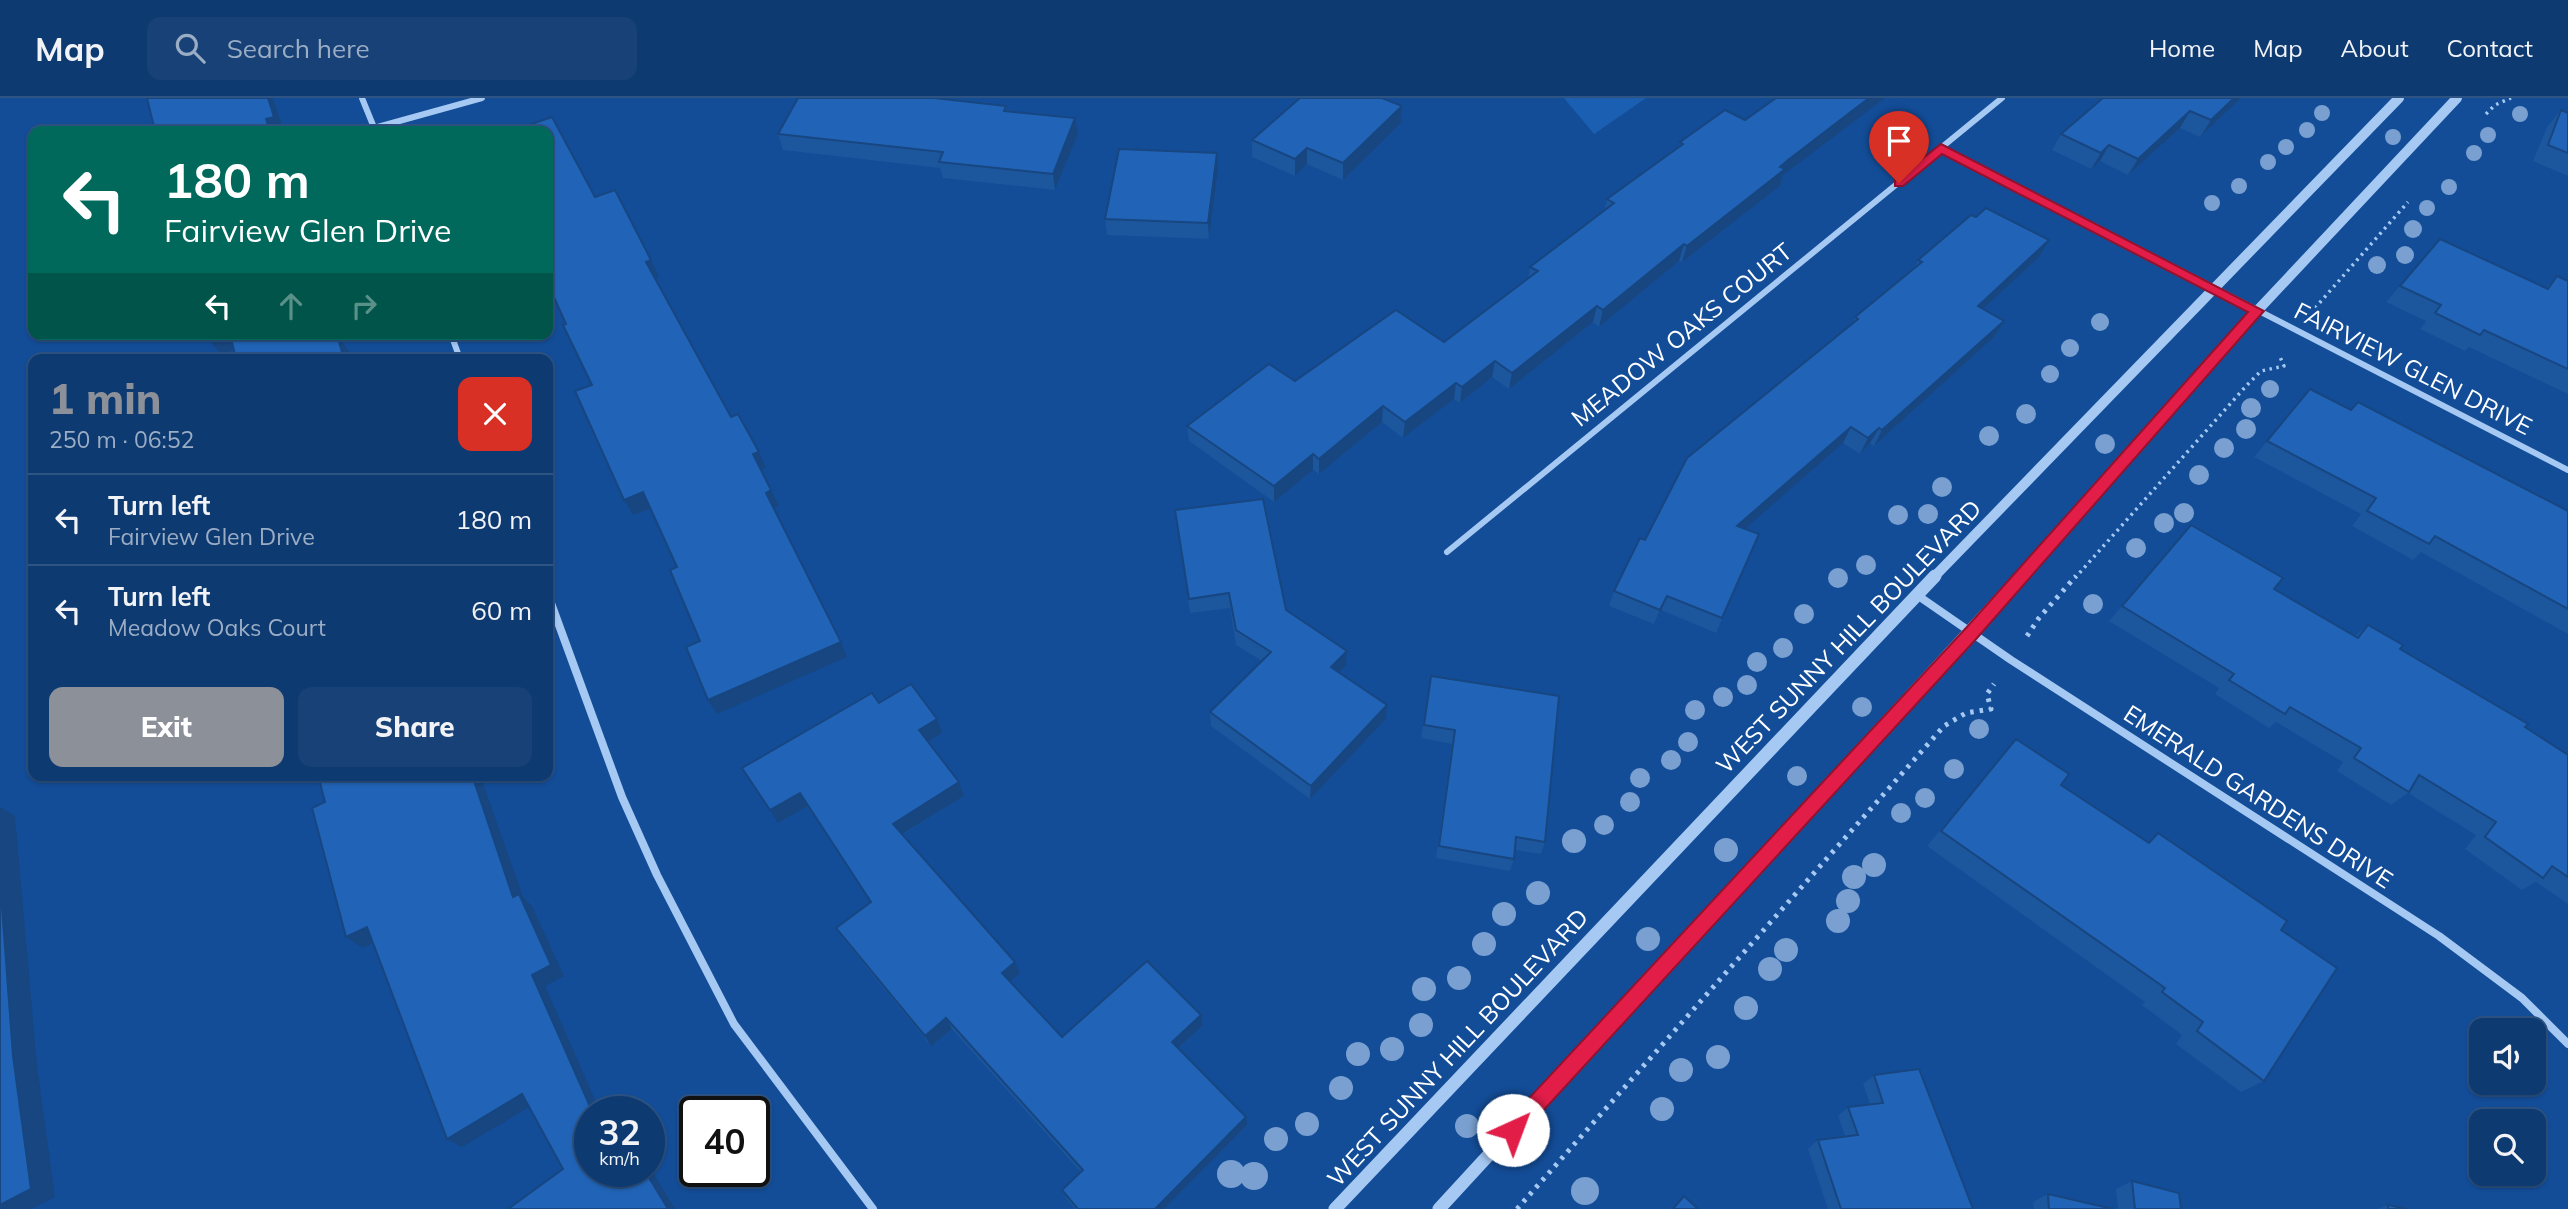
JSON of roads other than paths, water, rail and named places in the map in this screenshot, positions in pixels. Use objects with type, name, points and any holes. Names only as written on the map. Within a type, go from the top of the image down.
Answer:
[{"type":"street","points":[[362,98],[373,126]]},
{"type":"street","points":[[388,126],[482,98]]},
{"type":"street","name":"MEADOW OAKS COURT","points":[[1447,552],[2002,98]]},
{"type":"street","name":"WEST SUNNY HILL BOULEVARD","points":[[1335,1209],[1917,595],[2399,98]]},
{"type":"street","points":[[1439,1209],[1972,633],[2257,311],[2458,98]]},
{"type":"street","name":"FAIRVIEW GLEN DRIVE","points":[[1941,148],[2568,470]]},
{"type":"street","name":"EMERALD GARDENS DRIVE","points":[[1917,595],[2439,936],[2522,998],[2568,1044]]},
{"type":"street","points":[[553,609],[622,797],[657,875],[734,1024],[873,1209]]}]
